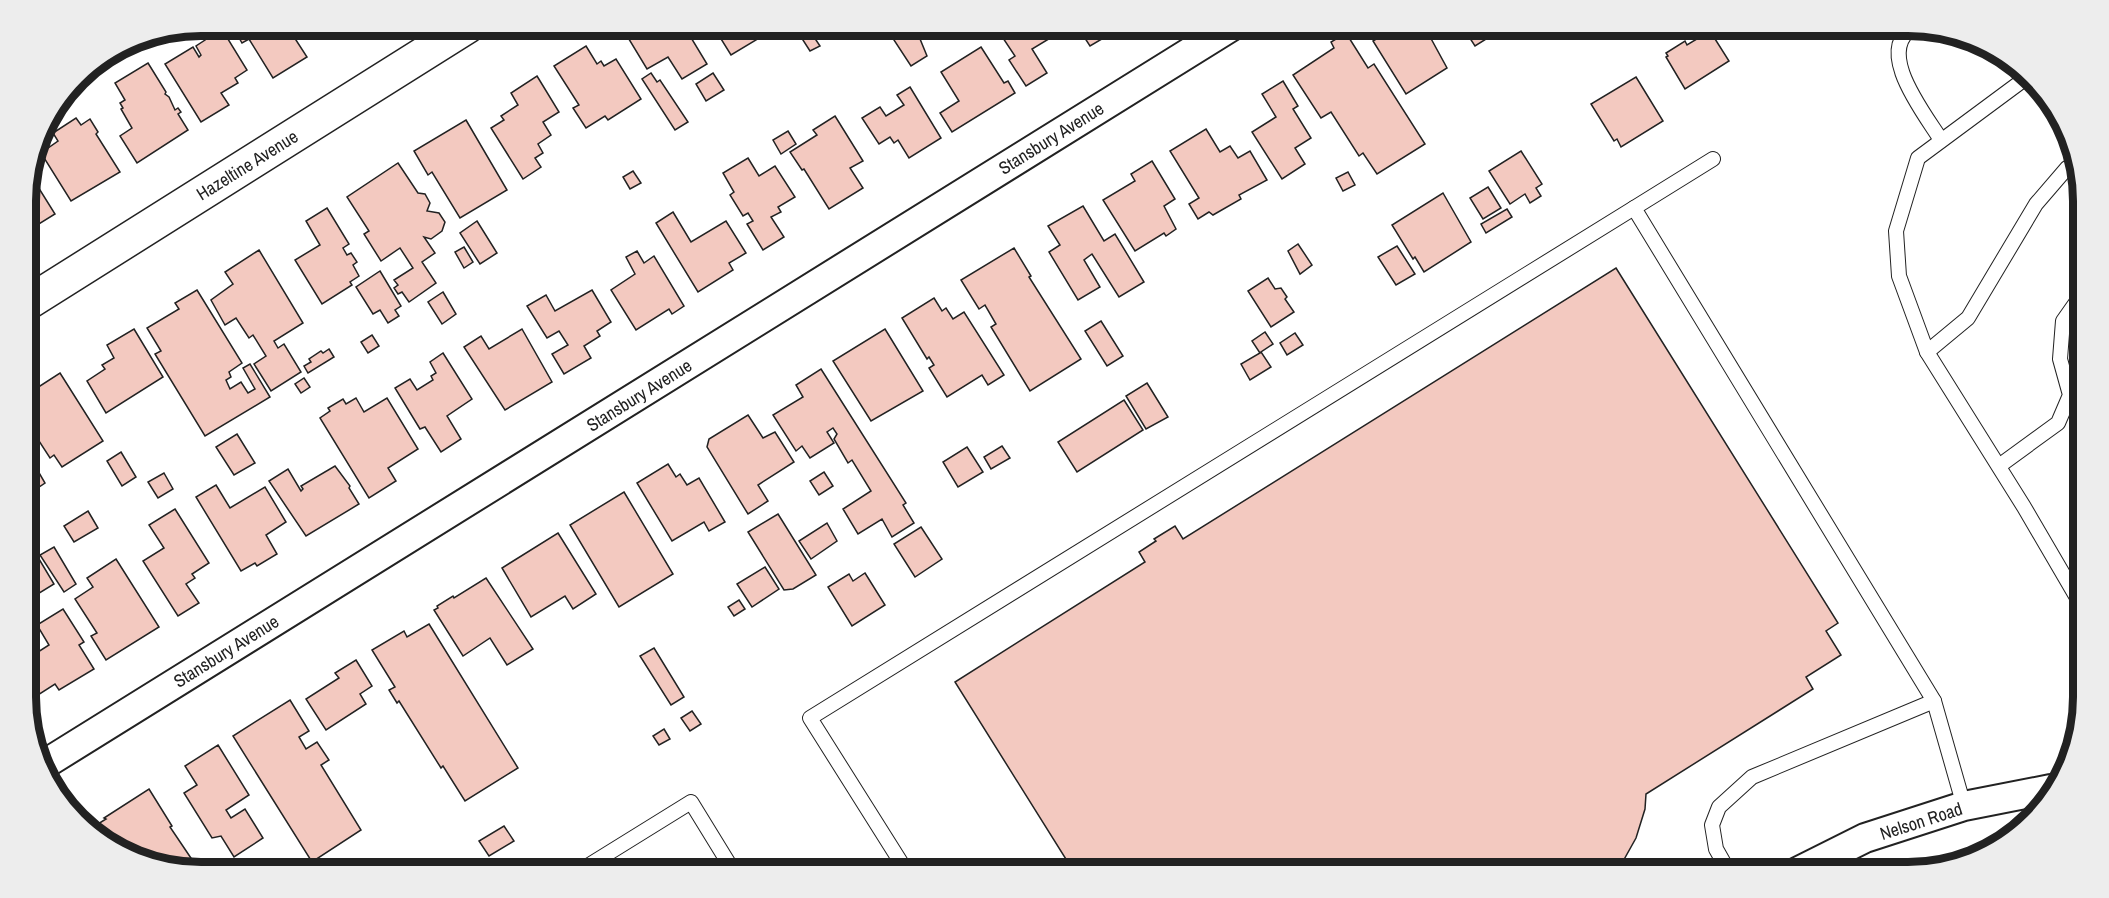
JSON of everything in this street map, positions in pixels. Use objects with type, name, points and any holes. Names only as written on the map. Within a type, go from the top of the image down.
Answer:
[{"type":"street","name":"Hazeltine Avenue","points":[[36,298],[452,36]]},
{"type":"street","name":"Stansbury Avenue","points":[[50,761],[1216,36]]},
{"type":"street","name":"Nelson Road","points":[[1835,862],[1865,838],[1964,806],[2043,790]]},
{"type":"lane","points":[[1904,36],[1897,51],[1904,78],[1941,140]]},
{"type":"lane","points":[[2022,81],[1918,158],[1896,231],[1899,276],[1928,352],[2073,591]]},
{"type":"lane","points":[[901,862],[810,718],[1713,159]]},
{"type":"lane","points":[[1928,352],[1968,318],[2036,204],[2069,167]]},
{"type":"lane","points":[[1634,208],[1934,701],[1964,806]]},
{"type":"lane","points":[[1998,466],[2058,423],[2070,395],[2060,359],[2063,321],[2073,307]]},
{"type":"lane","points":[[1723,862],[1716,849],[1712,825],[1719,807],[1752,777],[1934,701]]},
{"type":"lane","points":[[594,862],[691,802],[728,862]]},
{"type":"building","points":[[203,36],[226,36],[247,70],[235,78],[238,83],[221,93],[229,105],[201,122],[165,64],[193,47],[199,57],[201,55],[196,46],[205,40]]},
{"type":"building","points":[[238,36],[296,36],[294,37],[307,57],[273,78],[249,39],[242,43]]},
{"type":"building","points":[[627,36],[690,36],[707,64],[682,79],[668,57],[647,69]]},
{"type":"building","points":[[719,36],[762,36],[731,55]]},
{"type":"building","points":[[813,36],[820,46],[810,51],[801,37]]},
{"type":"building","points":[[917,36],[927,56],[911,66],[892,37]]},
{"type":"building","points":[[1002,36],[1054,36],[1032,49],[1047,73],[1026,86],[1009,60],[1015,56]]},
{"type":"building","points":[[1084,36],[1107,36],[1090,46]]},
{"type":"building","points":[[1341,36],[1348,36],[1368,68],[1374,64],[1425,144],[1377,174],[1363,153],[1359,156],[1331,112],[1321,118],[1293,75],[1334,48],[1331,42]]},
{"type":"building","points":[[1381,36],[1430,36],[1447,68],[1406,94],[1373,41]]},
{"type":"building","points":[[1468,36],[1491,36],[1475,46]]},
{"type":"building","points":[[1702,36],[1713,36],[1729,61],[1685,89],[1666,57],[1668,56],[1666,53],[1685,41],[1687,45]]},
{"type":"building","points":[[586,46],[597,64],[601,61],[604,66],[616,59],[641,99],[608,120],[605,116],[586,128],[573,108],[579,105],[554,66]]},
{"type":"building","points":[[981,47],[1004,83],[1008,81],[1015,93],[952,132],[940,113],[959,101],[941,72]]},
{"type":"building","points":[[148,63],[175,110],[178,108],[181,112],[178,114],[188,130],[137,163],[120,136],[132,128],[121,109],[123,108],[120,103],[125,100],[115,83]]},
{"type":"building","points":[[651,73],[657,82],[660,80],[688,122],[675,130],[642,79]]},
{"type":"building","points":[[713,73],[724,90],[706,101],[696,84]]},
{"type":"building","points":[[537,76],[559,112],[543,122],[551,135],[538,144],[543,153],[535,158],[541,167],[523,179],[491,128],[504,120],[501,116],[518,105],[511,93]]},
{"type":"building","points":[[1636,77],[1663,121],[1621,147],[1617,139],[1614,141],[1591,104]]},
{"type":"building","points":[[1283,81],[1298,106],[1293,109],[1311,138],[1295,148],[1305,164],[1282,179],[1252,132],[1276,117],[1262,94]]},
{"type":"building","points":[[910,87],[941,138],[909,158],[898,140],[894,143],[890,137],[879,144],[862,118],[880,107],[886,116],[904,105],[897,95]]},
{"type":"building","points":[[835,116],[863,161],[850,168],[863,188],[829,209],[804,169],[802,170],[790,152],[817,135],[813,130]]},
{"type":"building","points":[[76,118],[81,125],[90,119],[98,132],[96,134],[120,172],[71,201],[43,156],[44,151],[58,141],[53,133]]},
{"type":"building","points":[[466,120],[507,190],[460,218],[432,172],[428,175],[414,151]]},
{"type":"building","points":[[1206,129],[1220,152],[1230,146],[1238,158],[1250,151],[1267,180],[1239,195],[1241,199],[1213,215],[1209,212],[1198,219],[1189,204],[1199,198],[1170,151]]},
{"type":"building","points":[[788,131],[796,144],[781,154],[773,140]]},
{"type":"building","points":[[1521,151],[1542,184],[1536,188],[1541,196],[1530,203],[1525,194],[1510,204],[1489,171]]},
{"type":"building","points":[[748,158],[759,176],[775,166],[795,197],[778,207],[781,212],[771,217],[784,237],[763,250],[747,224],[753,221],[748,213],[743,216],[730,195],[734,192],[723,173]]},
{"type":"building","points":[[1152,161],[1175,199],[1164,206],[1176,229],[1166,236],[1164,233],[1135,251],[1103,200],[1135,181],[1131,174]]},
{"type":"building","points":[[398,163],[418,193],[425,194],[430,203],[427,211],[439,213],[445,222],[442,231],[431,239],[424,237],[435,253],[422,262],[436,283],[409,302],[402,292],[398,294],[394,288],[398,285],[394,280],[413,268],[400,248],[381,261],[364,234],[369,231],[347,197]]},
{"type":"building","points":[[633,171],[641,183],[630,189],[623,177]]},
{"type":"building","points":[[1348,172],[1355,185],[1343,191],[1336,178]]},
{"type":"building","points":[[37,185],[55,214],[36,226]]},
{"type":"building","points":[[1488,187],[1501,208],[1483,219],[1470,198]]},
{"type":"building","points":[[1443,193],[1471,242],[1424,272],[1392,225]]},
{"type":"building","points":[[1083,206],[1104,241],[1115,234],[1144,282],[1119,297],[1092,254],[1084,260],[1100,287],[1078,300],[1049,252],[1060,245],[1048,226]]},
{"type":"building","points":[[327,208],[349,244],[343,248],[347,255],[351,253],[357,262],[353,265],[359,276],[350,282],[352,285],[322,304],[295,260],[320,245],[306,221]]},
{"type":"building","points":[[1507,209],[1512,217],[1486,233],[1481,224]]},
{"type":"building","points":[[673,212],[691,242],[726,221],[746,253],[729,263],[733,270],[698,292],[656,223]]},
{"type":"building","points":[[477,221],[497,253],[480,264],[460,233]]},
{"type":"building","points":[[1298,244],[1312,265],[1300,274],[1288,251]]},
{"type":"building","points":[[1397,246],[1415,274],[1396,285],[1378,257]]},
{"type":"building","points":[[464,247],[473,262],[464,268],[455,252]]},
{"type":"building","points":[[1014,248],[1031,276],[1029,277],[1081,359],[1030,391],[991,327],[996,324],[985,305],[979,309],[961,280]]},
{"type":"building","points":[[259,250],[303,323],[274,341],[278,348],[284,344],[301,372],[271,391],[254,364],[266,356],[253,335],[249,338],[236,318],[225,325],[211,300],[233,284],[225,272]]},
{"type":"building","points":[[637,251],[644,263],[654,256],[684,306],[672,314],[669,309],[636,330],[611,290],[635,274],[626,257]]},
{"type":"building","points":[[1616,268],[1838,623],[1826,631],[1841,655],[1806,677],[1813,689],[1646,794],[1645,809],[1636,838],[1623,862],[1068,862],[955,682],[1145,562],[1139,552],[1156,541],[1154,539],[1175,526],[1183,539]]},
{"type":"building","points":[[380,271],[401,306],[395,310],[399,316],[388,323],[380,310],[373,314],[356,287]]},
{"type":"building","points":[[1268,278],[1275,289],[1281,288],[1294,312],[1271,327],[1248,291]]},
{"type":"building","points":[[197,290],[242,363],[229,372],[231,377],[226,380],[230,389],[241,382],[248,393],[255,389],[243,368],[250,364],[270,397],[205,436],[155,354],[161,351],[147,328],[179,309],[175,303]]},
{"type":"building","points":[[592,290],[611,322],[597,331],[600,336],[584,346],[591,358],[564,374],[552,354],[568,345],[559,331],[547,338],[527,306],[546,295],[555,311]]},
{"type":"building","points":[[443,292],[456,314],[442,324],[428,302]]},
{"type":"building","points":[[934,298],[942,311],[946,308],[953,319],[964,312],[1004,375],[988,385],[982,375],[947,397],[929,368],[934,365],[929,357],[927,359],[902,318]]},
{"type":"building","points":[[1101,321],[1123,356],[1107,366],[1085,331]]},
{"type":"building","points":[[134,329],[163,377],[106,413],[87,381],[105,369],[102,365],[114,358],[107,345]]},
{"type":"building","points":[[522,329],[552,382],[505,410],[464,347],[481,336],[489,349]]},
{"type":"building","points":[[885,329],[923,391],[871,421],[833,361]]},
{"type":"building","points":[[1265,332],[1273,344],[1261,352],[1271,367],[1250,380],[1241,364],[1260,353],[1252,341]]},
{"type":"building","points":[[1295,333],[1303,345],[1287,355],[1280,343]]},
{"type":"building","points":[[372,335],[379,346],[368,353],[361,342]]},
{"type":"building","points":[[329,349],[334,357],[308,373],[304,366],[311,362],[309,359]]},
{"type":"building","points":[[443,353],[472,399],[447,416],[461,439],[441,452],[425,427],[420,429],[395,388],[410,379],[417,390],[433,380],[431,376],[436,373],[430,362]]},
{"type":"building","points":[[821,369],[906,503],[903,505],[914,523],[892,537],[882,519],[858,534],[843,509],[871,491],[852,460],[848,463],[834,439],[837,434],[833,428],[827,432],[834,443],[810,458],[802,446],[796,451],[773,415],[803,397],[796,385]]},
{"type":"building","points":[[60,373],[103,441],[62,467],[54,455],[50,458],[36,436],[36,389]]},
{"type":"building","points":[[304,378],[310,387],[301,393],[295,384]]},
{"type":"building","points":[[1147,383],[1168,417],[1146,429],[1126,396]]},
{"type":"building","points":[[356,398],[364,412],[387,398],[418,449],[388,468],[396,481],[369,498],[320,418],[330,411],[328,408],[343,399],[346,404]]},
{"type":"building","points":[[1124,400],[1143,430],[1077,472],[1058,442]]},
{"type":"building","points":[[748,415],[763,438],[775,432],[794,462],[758,485],[768,501],[748,514],[707,447],[709,439]]},
{"type":"building","points":[[237,434],[255,463],[234,475],[216,447]]},
{"type":"building","points":[[1002,446],[1010,458],[991,469],[984,457]]},
{"type":"building","points":[[967,447],[983,472],[958,487],[943,462]]},
{"type":"building","points":[[121,452],[136,477],[122,486],[107,461]]},
{"type":"building","points":[[668,464],[676,477],[680,474],[687,485],[699,478],[725,522],[709,531],[704,522],[672,541],[637,483]]},
{"type":"building","points":[[335,466],[350,486],[359,504],[306,536],[269,481],[288,469],[301,491],[303,489],[301,486]]},
{"type":"building","points":[[36,468],[45,483],[36,489]]},
{"type":"building","points":[[824,472],[833,486],[819,495],[810,481]]},
{"type":"building","points":[[164,473],[173,489],[158,498],[148,482]]},
{"type":"building","points":[[216,485],[230,508],[265,487],[286,522],[266,535],[277,554],[257,566],[255,563],[241,571],[196,497]]},
{"type":"building","points":[[624,492],[673,574],[619,607],[570,525]]},
{"type":"building","points":[[175,509],[209,563],[192,574],[195,578],[186,584],[199,603],[178,616],[143,561],[164,548],[149,525]]},
{"type":"building","points":[[88,511],[98,528],[74,542],[64,526]]},
{"type":"building","points":[[778,514],[816,575],[793,589],[784,590],[748,532]]},
{"type":"building","points":[[827,523],[837,541],[811,559],[799,541]]},
{"type":"building","points":[[921,527],[942,559],[915,577],[894,544]]},
{"type":"building","points":[[558,533],[596,594],[573,609],[565,596],[531,617],[502,568]]},
{"type":"building","points":[[54,547],[76,584],[64,592],[40,555]]},
{"type":"building","points":[[39,559],[54,584],[36,595],[36,561]]},
{"type":"building","points":[[116,559],[159,627],[106,660],[91,636],[97,633],[75,599],[93,587],[87,578]]},
{"type":"building","points":[[765,567],[779,589],[752,607],[737,584]]},
{"type":"building","points":[[865,573],[885,605],[852,626],[828,587],[849,574],[853,581]]},
{"type":"building","points":[[486,578],[533,649],[507,665],[490,638],[463,656],[434,610],[453,596],[454,598]]},
{"type":"building","points":[[739,600],[745,609],[734,616],[728,607]]},
{"type":"building","points":[[63,609],[84,642],[79,645],[94,669],[59,690],[55,684],[38,695],[36,692],[36,653],[49,645],[37,625]]},
{"type":"building","points":[[429,624],[518,768],[465,801],[443,766],[441,768],[399,701],[397,703],[389,690],[395,687],[372,650],[404,631],[407,637]]},
{"type":"building","points":[[654,648],[684,697],[671,705],[640,656]]},
{"type":"building","points":[[356,660],[372,686],[360,694],[366,704],[326,730],[306,699],[339,678],[335,673]]},
{"type":"building","points":[[290,700],[309,731],[299,737],[306,749],[317,742],[329,760],[321,765],[361,830],[312,862],[233,736]]},
{"type":"building","points":[[692,711],[701,724],[690,731],[681,718]]},
{"type":"building","points":[[664,729],[670,739],[659,745],[653,736]]},
{"type":"building","points":[[218,745],[249,795],[226,810],[231,818],[245,809],[263,838],[234,857],[221,836],[212,838],[184,793],[197,785],[185,766]]},
{"type":"building","points":[[149,789],[172,826],[170,827],[193,862],[158,856],[119,840],[97,825],[106,819],[104,818]]},
{"type":"building","points":[[504,826],[514,841],[489,856],[479,841]]}]
